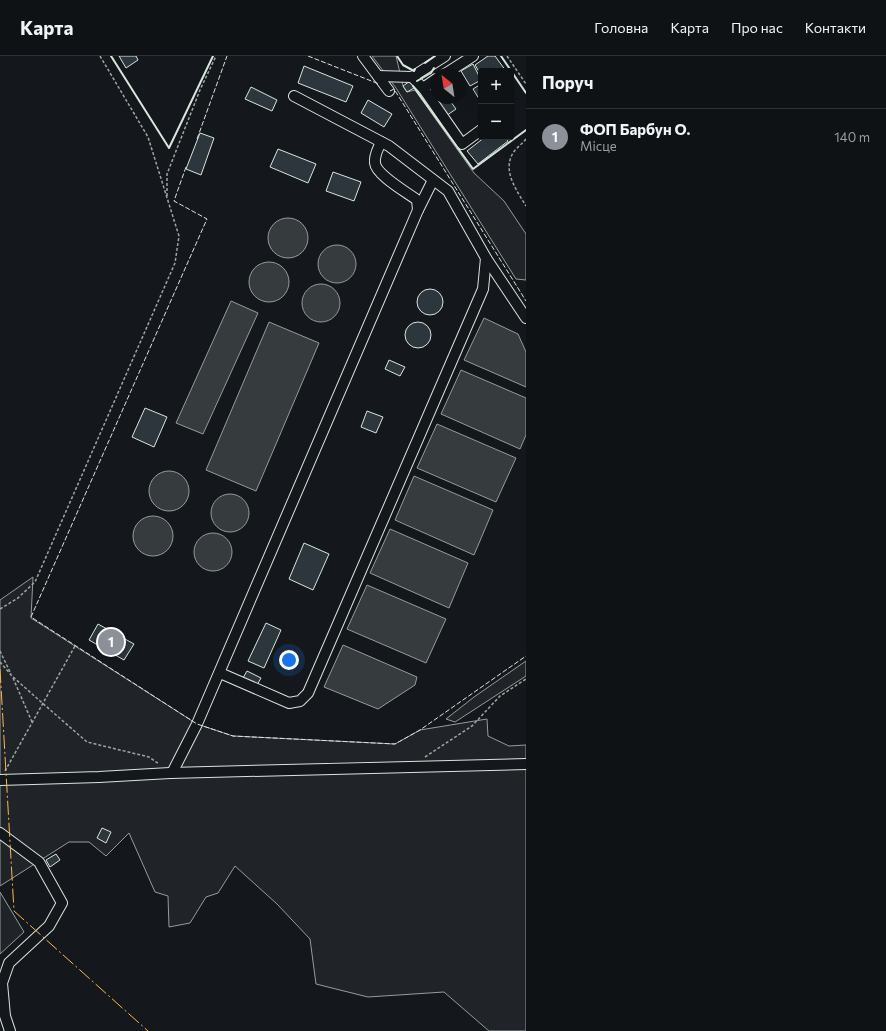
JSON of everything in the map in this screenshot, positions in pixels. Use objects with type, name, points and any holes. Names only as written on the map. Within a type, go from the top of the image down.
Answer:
[{"type":"street","points":[[363,56],[389,91]]},
{"type":"street","points":[[378,76],[412,77],[445,56]]},
{"type":"street","points":[[454,68],[473,56]]},
{"type":"street","points":[[412,77],[423,88],[462,144],[478,132]]},
{"type":"street","points":[[423,88],[430,83]]},
{"type":"street","points":[[294,96],[389,146],[448,191],[486,258],[526,318]]},
{"type":"street","points":[[381,142],[375,155],[375,165],[378,170],[417,200],[418,210]]},
{"type":"street","points":[[171,773],[197,724],[220,673],[418,210],[433,180]]},
{"type":"street","points":[[220,673],[289,703],[300,700],[308,693],[483,289],[486,258]]},
{"type":"street","points":[[2,776],[99,777],[171,773],[526,764]]},
{"type":"street","points":[[0,833],[39,862],[62,903],[49,926],[9,963],[2,983],[5,1016],[10,1031]]},
{"type":"path","points":[[0,609],[18,598],[36,582],[175,263],[179,236],[148,138],[100,56]]},
{"type":"path","points":[[167,198],[167,174],[200,90],[216,56]]},
{"type":"path","points":[[508,56],[526,84]]},
{"type":"path","points":[[526,139],[512,153],[508,171],[526,206]]},
{"type":"path","points":[[2,776],[75,646]]},
{"type":"path","points":[[0,651],[32,723]]},
{"type":"path","points":[[0,662],[12,676],[87,742],[149,757],[171,773]]},
{"type":"path","points":[[422,758],[472,726],[500,696],[526,679]]},
{"type":"shaded area","points":[[372,56],[396,56],[403,86],[407,92],[415,90],[474,173],[504,201],[526,234],[526,280],[516,279],[396,88]]},
{"type":"shaded area","points":[[288,218],[296,220],[302,224],[306,230],[308,238],[306,246],[302,252],[296,256],[288,258],[280,256],[274,252],[270,246],[268,238],[270,230],[274,224],[280,220]]},
{"type":"shaded area","points":[[337,245],[347,248],[353,254],[356,264],[353,274],[347,280],[337,283],[327,280],[321,274],[318,264],[321,254],[327,248]]},
{"type":"shaded area","points":[[265,262],[273,262],[280,265],[286,271],[289,282],[286,293],[280,299],[273,302],[265,302],[258,299],[252,293],[249,286],[249,278],[252,271],[258,265]]},
{"type":"shaded area","points":[[321,284],[331,287],[337,293],[340,303],[337,313],[331,319],[321,322],[311,319],[305,313],[302,303],[305,293],[311,287]]},
{"type":"shaded area","points":[[231,301],[258,313],[203,434],[176,423]]},
{"type":"shaded area","points":[[484,318],[518,334],[526,352],[526,387],[464,360]]},
{"type":"shaded area","points":[[269,322],[319,343],[256,491],[206,470]]},
{"type":"shaded area","points":[[461,370],[526,398],[526,435],[520,449],[441,414]]},
{"type":"shaded area","points":[[437,424],[516,458],[496,502],[417,468]]},
{"type":"shaded area","points":[[165,471],[173,471],[180,474],[186,480],[189,491],[186,502],[180,508],[173,511],[165,511],[158,508],[152,502],[149,495],[149,487],[152,480],[158,474]]},
{"type":"shaded area","points":[[414,476],[493,510],[474,555],[395,520]]},
{"type":"shaded area","points":[[230,494],[240,497],[246,503],[249,513],[246,523],[240,529],[230,532],[220,529],[214,523],[211,513],[214,503],[220,497]]},
{"type":"shaded area","points":[[149,516],[157,516],[164,519],[170,525],[173,536],[170,547],[164,553],[157,556],[149,556],[142,553],[136,547],[133,540],[133,532],[136,525],[142,519]]},
{"type":"shaded area","points":[[390,529],[468,563],[449,608],[370,573]]},
{"type":"shaded area","points":[[213,533],[223,536],[229,542],[232,552],[229,562],[223,568],[213,571],[203,568],[197,562],[194,552],[197,542],[203,536]]},
{"type":"shaded area","points":[[33,577],[31,618],[197,724],[233,736],[395,744],[420,730],[487,719],[488,736],[509,746],[526,745],[526,1031],[489,1031],[444,992],[368,997],[316,984],[310,939],[277,904],[235,866],[218,893],[206,897],[190,923],[169,927],[168,896],[155,892],[129,833],[106,856],[89,842],[69,842],[0,886],[0,600]]},
{"type":"shaded area","points":[[367,585],[446,619],[426,663],[347,629]]},
{"type":"shaded area","points":[[343,645],[417,677],[415,685],[378,709],[324,687]]},
{"type":"shaded area","points":[[526,661],[526,676],[455,722],[446,719],[474,697]]},
{"type":"shaded area","points":[[0,892],[24,932],[0,954]]},
{"type":"building","points":[[119,56],[136,56],[138,60],[126,68]]},
{"type":"building","points":[[488,56],[495,56],[504,68],[478,68],[478,70],[475,65]]},
{"type":"building","points":[[473,64],[478,74],[478,82],[470,86],[466,79],[466,68]]},
{"type":"building","points":[[304,66],[353,86],[346,102],[298,83]]},
{"type":"building","points":[[410,81],[414,88],[407,92],[403,86]]},
{"type":"building","points":[[478,86],[478,97],[473,89]]},
{"type":"building","points":[[251,87],[277,100],[272,111],[245,99]]},
{"type":"building","points":[[368,100],[392,114],[384,127],[361,113]]},
{"type":"building","points":[[438,104],[452,104],[456,109],[446,116]]},
{"type":"building","points":[[200,133],[214,138],[201,175],[186,169]]},
{"type":"building","points":[[481,140],[508,141],[478,164],[467,151]]},
{"type":"building","points":[[278,149],[316,164],[308,183],[270,167]]},
{"type":"building","points":[[333,172],[361,182],[354,201],[326,191]]},
{"type":"building","points":[[430,289],[439,293],[443,302],[439,311],[430,315],[421,311],[417,302],[421,293]]},
{"type":"building","points":[[418,322],[427,326],[431,335],[427,344],[418,348],[409,344],[405,335],[409,326]]},
{"type":"building","points":[[389,360],[405,367],[400,376],[385,369]]},
{"type":"building","points":[[145,408],[167,417],[154,447],[132,437]]},
{"type":"building","points":[[367,411],[383,417],[376,433],[361,427]]},
{"type":"building","points":[[304,543],[329,554],[313,590],[289,579]]},
{"type":"building","points":[[266,623],[281,630],[264,668],[248,661]]},
{"type":"building","points":[[98,624],[134,644],[124,660],[89,640]]},
{"type":"building","points":[[247,671],[261,678],[257,685],[243,678]]},
{"type":"building","points":[[102,828],[111,832],[106,843],[97,838]]},
{"type":"building","points":[[56,854],[60,860],[50,867],[46,860]]},
{"type":"fence","points":[[197,139],[227,56]]},
{"type":"fence","points":[[308,56],[379,84]]},
{"type":"fence","points":[[390,91],[394,89],[526,301]]},
{"type":"fence","points":[[186,167],[174,201],[207,219],[31,617],[197,724],[233,736],[395,744],[420,730],[526,656]]},
{"type":"wall","points":[[111,56],[169,148],[213,56]]},
{"type":"wall","points":[[397,56],[403,65],[414,71],[415,69]]},
{"type":"wall","points":[[425,63],[435,56]]},
{"type":"wall","points":[[501,56],[526,93]]},
{"type":"wall","points":[[417,81],[430,74]]},
{"type":"wall","points":[[413,86],[473,169],[526,130]]},
{"type":"power","points":[[0,669],[14,911],[148,1031]]},
{"type":"place","name":"ФОП Барбун О.","points":[[111,642]]}]
